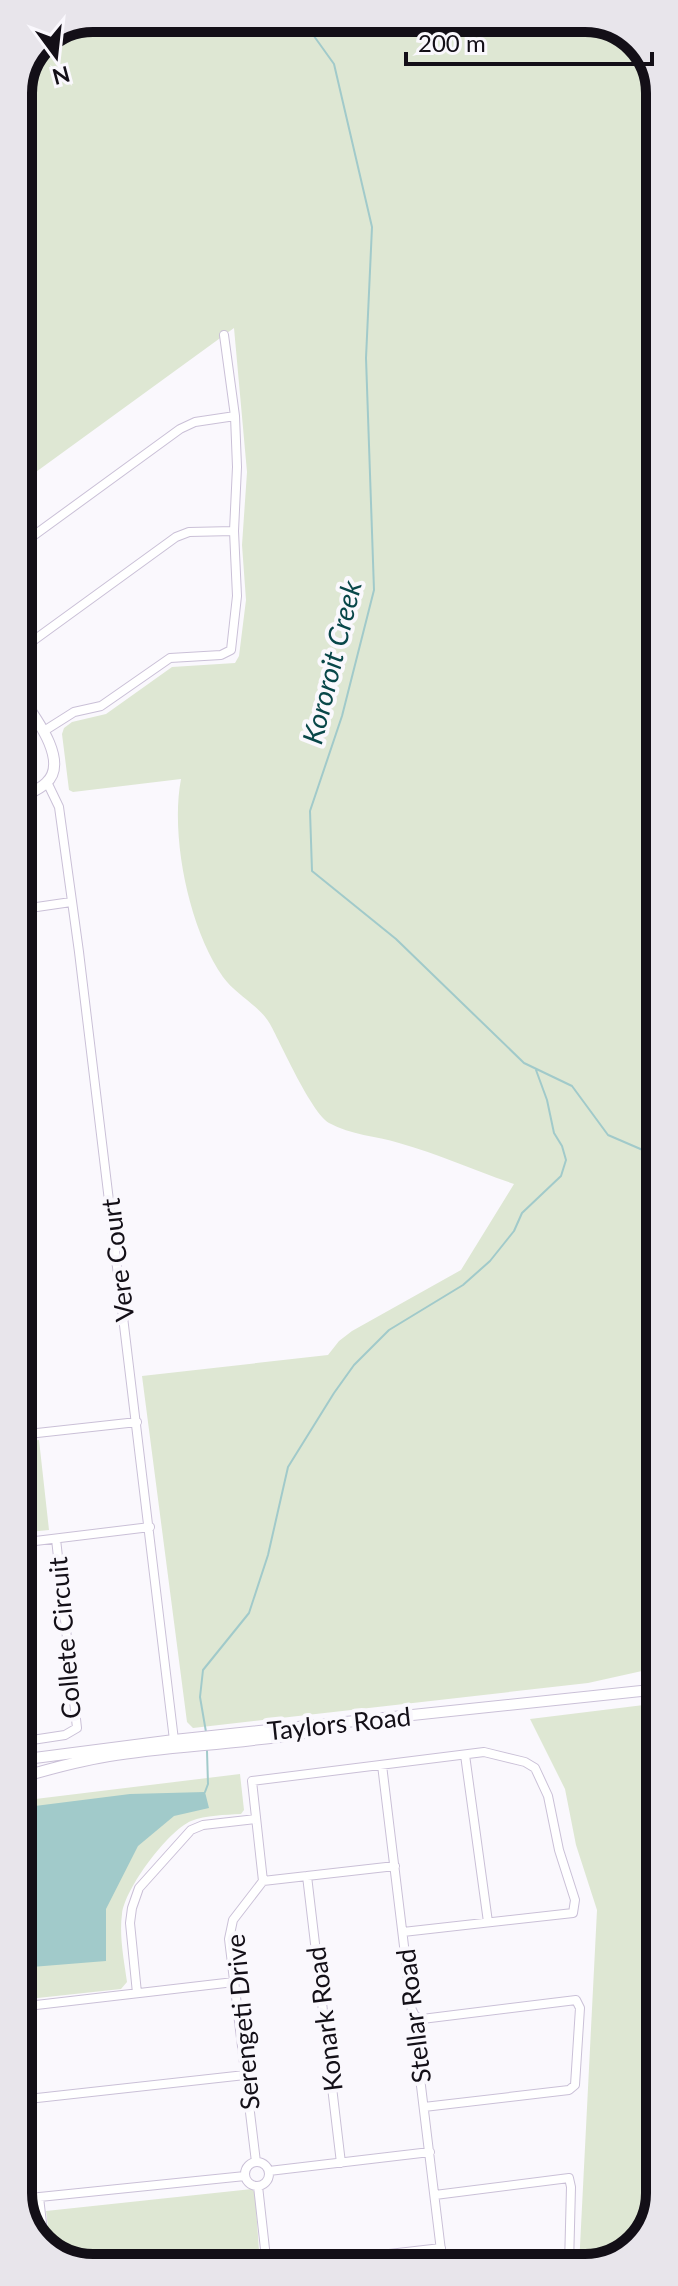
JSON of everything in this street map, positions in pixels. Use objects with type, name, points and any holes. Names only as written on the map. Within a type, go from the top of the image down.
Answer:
[{"type":"street","points":[[44,731],[74,712],[101,706],[170,658],[221,655],[231,650],[237,596],[234,531],[237,467],[235,416],[224,335]]},
{"type":"street","points":[[32,537],[180,429],[195,422],[235,416]]},
{"type":"street","points":[[32,642],[176,537],[189,532],[234,531]]},
{"type":"street","points":[[32,713],[50,743],[53,758],[53,772],[47,782],[32,791]]},
{"type":"street","name":"Vere Court","points":[[47,782],[59,807],[174,1740]]},
{"type":"street","points":[[32,908],[71,902]]},
{"type":"street","points":[[32,1434],[137,1422]]},
{"type":"street","points":[[32,1542],[150,1527]]},
{"type":"street","name":"Collete Circuit","points":[[32,1740],[65,1735],[77,1728],[56,1539]]},
{"type":"street","name":"Taylors Road","points":[[32,1758],[174,1740],[646,1690]]},
{"type":"street","points":[[32,1774],[80,1761],[284,1736],[306,1732],[315,1725]]},
{"type":"street","points":[[395,1866],[263,1881],[252,1781],[484,1752],[525,1762],[535,1768],[548,1796],[559,1850],[575,1900],[573,1913],[403,1932]]},
{"type":"street","points":[[465,1755],[488,1922]]},
{"type":"street","name":"Stellar Road","points":[[382,1765],[442,2254]]},
{"type":"street","points":[[137,1993],[130,1923],[139,1888],[191,1830],[203,1825],[256,1819]]},
{"type":"street","name":"Konark Road","points":[[307,1876],[341,2163]]},
{"type":"street","name":"Serengeti Drive","points":[[256,2162],[229,1939],[233,1920],[263,1881]]},
{"type":"street","points":[[32,2005],[234,1982]]},
{"type":"street","points":[[412,2010],[415,2016],[422,2019],[576,2000],[580,2008],[575,2085],[569,2090],[424,2107]]},
{"type":"street","points":[[32,2099],[245,2075]]},
{"type":"street","points":[[269,2171],[430,2152]]},
{"type":"street","points":[[256,2162],[264,2164],[269,2171],[266,2182],[258,2186],[248,2183],[245,2176],[246,2168],[256,2162]]},
{"type":"street","points":[[32,2198],[245,2176]]},
{"type":"street","points":[[435,2195],[569,2178],[569,2254]]},
{"type":"street","points":[[258,2186],[266,2254]]},
{"type":"street","points":[[39,2197],[42,2226]]},
{"type":"street","points":[[389,2254],[441,2248]]},
{"type":"green space","points":[[93,32],[589,32],[615,40],[638,63],[646,93],[646,1670],[588,1683],[193,1728],[187,1722],[142,1376],[328,1355],[352,1331],[461,1270],[514,1184],[414,1147],[346,1130],[329,1123],[322,1116],[306,1093],[270,1024],[223,977],[201,934],[180,854],[178,802],[181,779],[69,790],[62,734],[64,728],[72,722],[106,714],[172,667],[235,663],[239,656],[246,600],[242,545],[247,472],[234,328],[32,475],[32,93],[33,81],[42,59],[59,42],[81,33]]},
{"type":"green space","points":[[39,1440],[49,1530],[32,1532],[32,1441]]},
{"type":"green space","points":[[646,1705],[646,2193],[643,2212],[631,2233],[615,2246],[597,2253],[580,2254],[597,1910],[576,1845],[565,1789],[530,1719]]},
{"type":"green space","points":[[240,1774],[244,1810],[241,1814],[191,1821],[171,1836],[139,1876],[122,1914],[121,1939],[127,1982],[121,1989],[32,1999],[32,1799]]},
{"type":"green space","points":[[252,2189],[255,2193],[259,2254],[78,2252],[63,2246],[49,2235],[46,2211]]},
{"type":"water","points":[[205,1792],[209,1808],[174,1816],[138,1846],[106,1909],[106,1961],[32,1967],[32,1806],[130,1794]]},
{"type":"waterway","name":"Kororoit Creek","points":[[311,32],[334,64],[372,227],[366,358],[374,590],[342,716],[310,811],[312,871],[396,939],[524,1063],[572,1086],[608,1135],[646,1151]]},
{"type":"waterway","points":[[206,1732],[200,1697],[203,1670],[249,1613],[268,1555],[288,1467],[334,1393],[354,1365],[389,1330],[463,1285],[490,1261],[514,1231],[522,1213],[561,1176],[566,1160],[554,1133],[536,1070]]},
{"type":"waterway","points":[[205,1792],[208,1784],[207,1751]]}]
